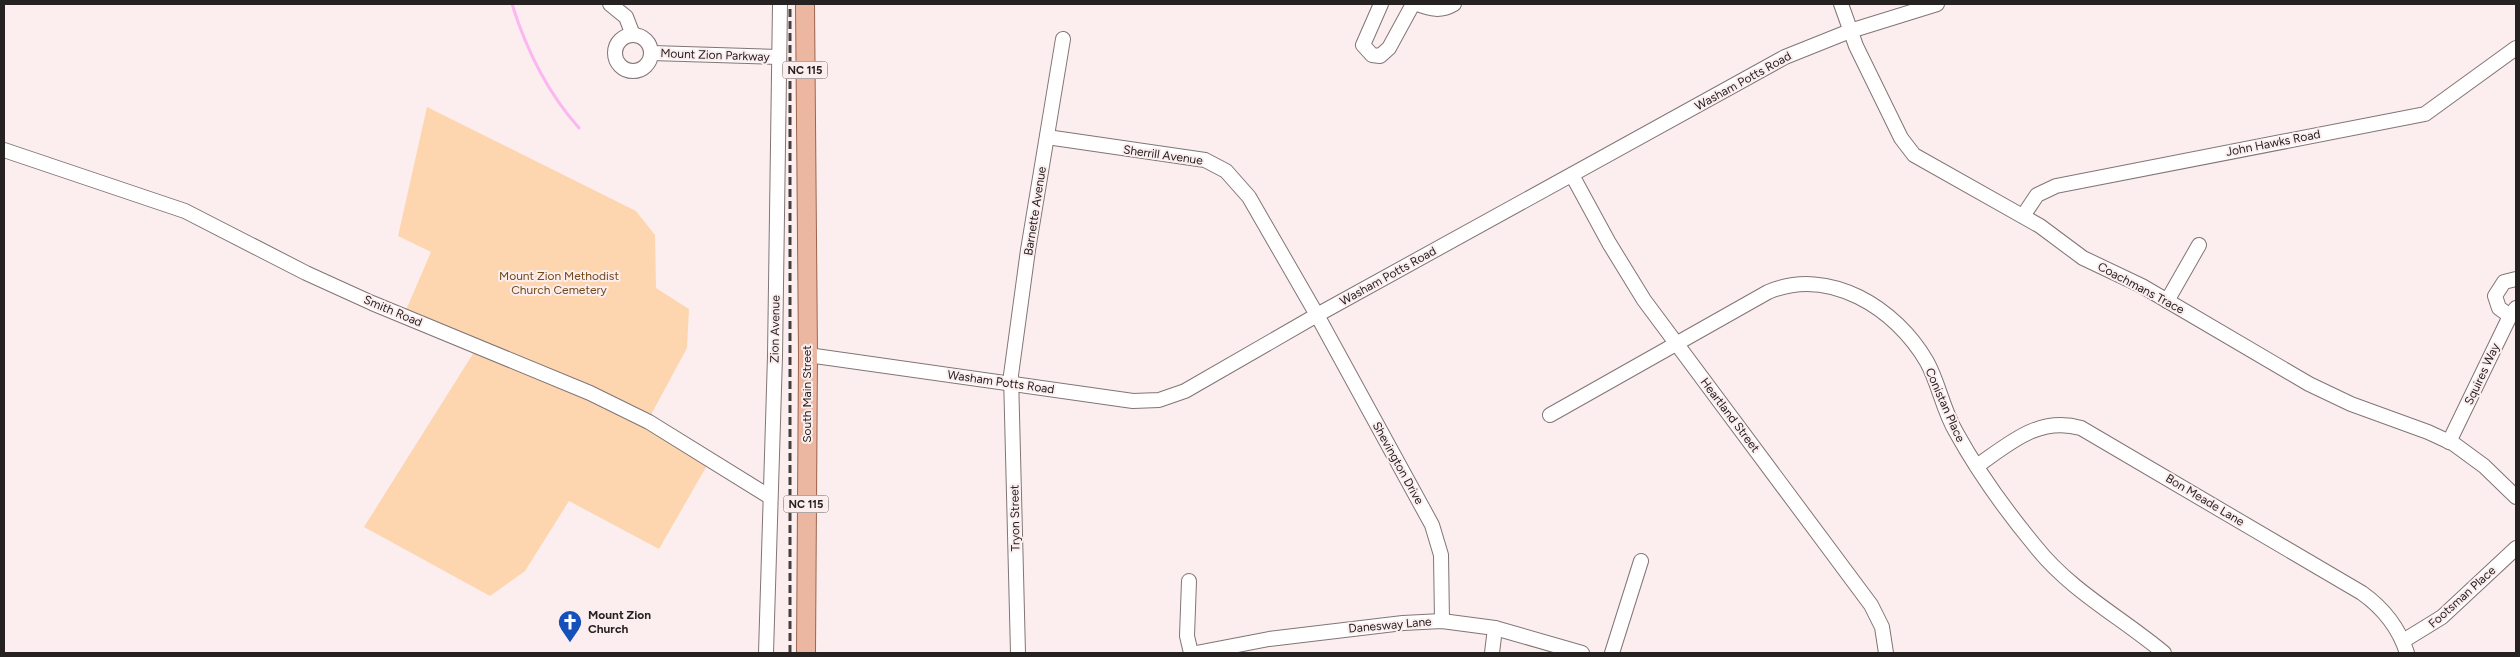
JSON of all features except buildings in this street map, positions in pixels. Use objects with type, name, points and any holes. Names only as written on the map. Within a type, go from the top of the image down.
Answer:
[{"type":"main road","name":"South Main Street","points":[[805,4],[808,355],[806,653]]},
{"type":"street","name":"Mount Zion Parkway","points":[[610,4],[626,18],[633,35]]},
{"type":"street","name":"Zion Avenue","points":[[766,653],[780,4]]},
{"type":"street","points":[[1381,4],[1363,45],[1366,51],[1380,56],[1389,48],[1415,4],[1434,10],[1447,8],[1454,4]]},
{"type":"street","name":"Coachmans Trace","points":[[1841,4],[1850,31],[1907,148],[1922,160],[2023,216],[2083,258],[2167,301],[2331,395],[2449,442],[2484,466],[2516,497]]},
{"type":"street","name":"Washam Potts Road","points":[[808,355],[1133,401],[1159,400],[1185,391],[1206,380],[1317,315],[1785,58],[1850,31],[1937,4]]},
{"type":"street","name":"Mount Zion Parkway","points":[[633,35],[646,40],[652,54],[649,64],[639,71],[626,70],[621,67],[616,57],[617,46],[624,37],[633,35]]},
{"type":"street","name":"Barnette Avenue","points":[[1012,384],[1015,345],[1063,39]]},
{"type":"street","name":"John Hawks Road","points":[[2023,216],[2037,195],[2056,186],[2425,114],[2516,48]]},
{"type":"street","name":"Mount Zion Parkway","points":[[652,54],[779,57]]},
{"type":"street","name":"Sherrill Avenue","points":[[1047,137],[1148,154],[1196,158],[1217,165],[1235,180],[1249,197],[1317,315]]},
{"type":"street","name":"Smith Road","points":[[4,150],[185,211],[306,273],[372,304],[590,393],[649,422],[770,497]]},
{"type":"street","name":"Heartland Street","points":[[1572,175],[1622,265],[1677,343],[1871,605],[1882,627],[1886,653]]},
{"type":"street","points":[[2167,301],[2200,245]]},
{"type":"street","points":[[2513,312],[2499,308],[2495,296],[2504,282],[2516,279]]},
{"type":"street","name":"Conistan Place","points":[[1550,415],[1778,287],[1811,283],[1844,290],[1889,318],[1916,347],[1933,374],[1954,430],[1977,466],[2050,565],[2080,591],[2164,653]]},
{"type":"street","name":"Squires Way","points":[[2449,442],[2470,403],[2513,312]]},
{"type":"street","name":"Shevington Drive","points":[[1317,315],[1432,525],[1441,555],[1442,621]]},
{"type":"street","name":"Tryon Street","points":[[1012,384],[1018,653]]},
{"type":"street","name":"Bon Meade Lane","points":[[1977,466],[2030,430],[2056,424],[2081,428],[2362,593],[2380,608],[2405,647]]},
{"type":"street","name":"Footsman Place","points":[[2405,647],[2442,617],[2516,548]]},
{"type":"street","points":[[1612,653],[1641,561]]},
{"type":"street","points":[[1189,581],[1188,636],[1191,653]]},
{"type":"street","name":"Danesway Lane","points":[[1196,653],[1240,643],[1288,636],[1403,623],[1442,621],[1495,628],[1582,653]]},
{"type":"street","points":[[1492,653],[1495,628]]},
{"type":"green space","name":"Mount Zion Methodist Church Cemetery","points":[[427,107],[636,211],[655,235],[656,288],[689,309],[687,348],[646,424],[709,462],[659,549],[569,501],[525,571],[490,596],[364,527],[481,341],[406,310],[431,252],[398,236]]},
{"type":"waterway","points":[[512,4],[531,54],[547,85],[579,128]]},
{"type":"railway","points":[[790,4],[790,653]]},
{"type":"place","name":"Mount Zion Church","points":[[570,643]]}]
